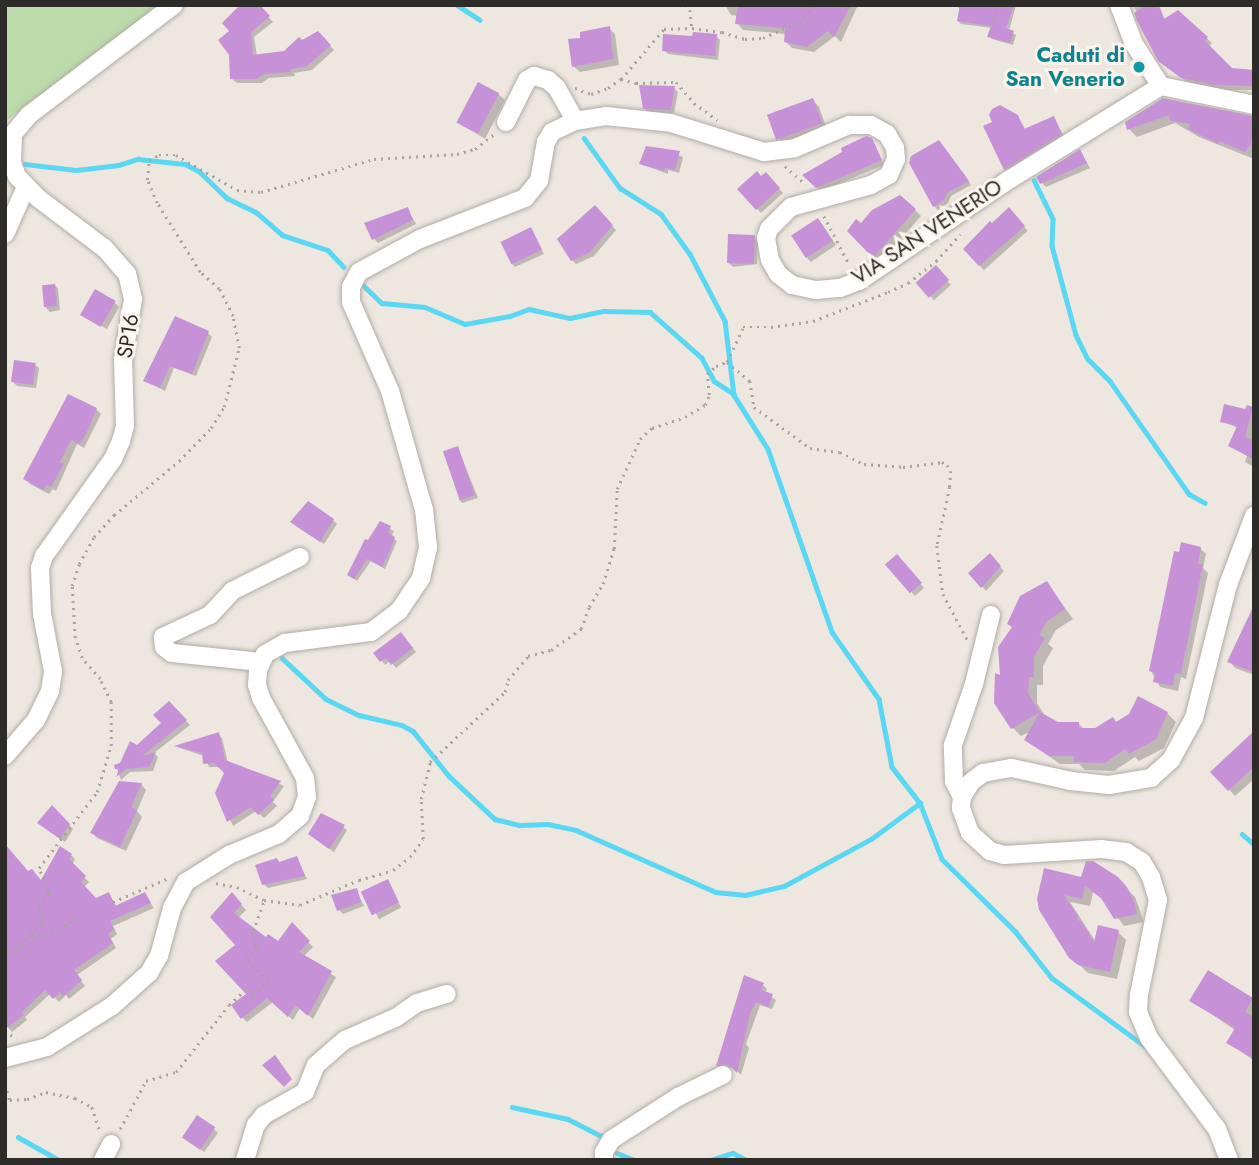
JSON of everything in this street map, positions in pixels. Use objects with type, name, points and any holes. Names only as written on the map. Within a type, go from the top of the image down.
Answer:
[{"type":"street","name":"SP16","points":[[5,756],[36,720],[50,691],[53,671],[42,614],[40,568],[44,556],[113,459],[121,441],[125,426],[123,360],[133,299],[127,274],[104,248],[26,187],[12,163],[11,146],[16,127],[174,5]]},
{"type":"street","points":[[1119,5],[1135,44],[1161,86],[1254,105]]},
{"type":"street","points":[[506,122],[527,80],[539,76],[557,88],[575,121]]},
{"type":"street","name":"VIA SAN VENERIO","points":[[261,662],[272,648],[285,643],[350,636],[371,632],[385,624],[411,595],[425,565],[428,537],[424,510],[390,391],[354,313],[350,295],[353,279],[359,272],[409,244],[525,198],[539,181],[541,155],[552,132],[575,121],[606,116],[671,123],[764,152],[795,148],[849,125],[871,125],[883,131],[892,141],[896,159],[889,175],[883,181],[791,207],[769,229],[766,238],[770,260],[778,274],[792,285],[829,290],[859,281],[1007,181],[1161,86]]},
{"type":"street","points":[[5,234],[26,187]]},
{"type":"street","points":[[1228,1160],[1217,1129],[1149,1038],[1142,1024],[1139,995],[1158,900],[1151,877],[1142,862],[1126,852],[1102,849],[1004,855],[990,851],[970,833],[961,808],[962,797],[971,782],[984,773],[1003,769],[1025,769],[1071,782],[1109,785],[1151,778],[1171,760],[1194,718],[1228,585],[1254,516]]},
{"type":"street","points":[[5,1058],[47,1047],[112,1006],[149,973],[159,956],[172,908],[181,887],[204,876],[229,855],[279,834],[293,825],[304,807],[307,788],[300,766],[261,698],[257,685],[261,662],[172,653],[164,647],[163,637],[210,615],[232,591],[300,557]]},
{"type":"street","points":[[962,797],[954,781],[953,745],[974,684],[991,615]]},
{"type":"street","points":[[245,1160],[257,1125],[264,1115],[306,1092],[316,1065],[337,1046],[360,1031],[397,1017],[417,1003],[447,994]]},
{"type":"street","points":[[604,1160],[604,1152],[611,1140],[678,1097],[723,1075]]},
{"type":"path","points":[[686,5],[690,10],[692,28]]},
{"type":"path","points":[[557,88],[573,87],[591,94],[621,79],[664,29],[692,28],[722,32],[745,39],[763,38],[799,22],[815,5]]},
{"type":"path","points":[[993,19],[999,5]]},
{"type":"path","points":[[621,79],[636,83],[676,82],[694,103],[727,127]]},
{"type":"path","points":[[5,959],[43,923],[38,905],[48,893],[40,868],[97,792],[111,746],[111,702],[100,679],[82,658],[75,638],[72,586],[79,564],[94,537],[114,515],[179,461],[211,428],[224,407],[239,348],[233,316],[219,289],[200,272],[158,203],[147,180],[149,160],[159,155],[176,155],[237,190],[261,191],[373,159],[457,154],[481,144],[506,122]]},
{"type":"path","points":[[782,164],[808,187]]},
{"type":"path","points":[[821,212],[859,281]]},
{"type":"path","points":[[113,902],[168,877],[204,876],[264,900],[300,905],[359,880],[393,870],[410,857],[423,839],[421,799],[430,762],[505,692],[508,680],[528,656],[551,650],[581,629],[589,607],[603,584],[614,549],[617,489],[640,439],[652,428],[685,417],[705,405],[709,395],[707,374],[716,366],[727,362],[750,381],[754,407],[810,448],[840,452],[864,464],[904,467],[942,462],[947,465],[951,471],[950,486],[937,546],[943,594],[968,640],[969,651]]},
{"type":"path","points":[[107,1152],[146,1081],[176,1072],[229,1005],[245,990],[253,996],[269,981],[246,959],[256,946],[253,931],[264,900]]},
{"type":"path","points":[[31,936],[45,935],[80,917]]},
{"type":"path","points":[[5,1084],[10,1100],[27,1099],[46,1092],[75,1098],[92,1107],[107,1152]]},
{"type":"green space","points":[[5,5],[160,5],[5,122]]},
{"type":"building","points":[[240,5],[260,5],[270,16],[251,32],[253,55],[284,51],[299,37],[302,40],[318,31],[331,45],[307,66],[291,69],[291,72],[264,74],[256,79],[230,79],[229,55],[218,40],[229,31],[222,23]]},
{"type":"building","points":[[738,5],[851,5],[834,37],[828,31],[807,47],[784,42],[785,28],[735,24]]},
{"type":"building","points":[[960,5],[1014,5],[1006,28],[1014,31],[1010,43],[987,37],[991,26],[957,21]]},
{"type":"building","points":[[1147,5],[1158,5],[1164,19],[1178,10],[1208,37],[1205,41],[1232,68],[1254,70],[1254,86],[1215,85],[1181,78],[1158,61],[1134,13]]},
{"type":"building","points":[[610,26],[613,59],[572,67],[568,39],[580,38],[580,32]]},
{"type":"building","points":[[693,32],[717,34],[715,56],[662,51],[663,34],[692,36]]},
{"type":"building","points":[[478,82],[499,93],[478,134],[456,123]]},
{"type":"building","points":[[639,85],[675,86],[671,110],[643,109]]},
{"type":"building","points":[[813,98],[822,123],[776,140],[767,115]]},
{"type":"building","points":[[1163,98],[1254,116],[1251,144],[1245,152],[1219,141],[1218,144],[1188,129],[1190,124],[1170,121],[1169,115],[1127,130],[1125,122]]},
{"type":"building","points":[[1000,105],[1018,115],[1024,129],[1054,116],[1062,134],[1004,170],[983,126],[992,122],[989,115],[992,109]]},
{"type":"building","points":[[866,136],[872,138],[882,160],[816,188],[802,175],[842,152],[841,148]]},
{"type":"building","points":[[939,140],[969,181],[947,193],[944,200],[933,207],[909,163],[911,156]]},
{"type":"building","points":[[646,146],[680,151],[675,170],[665,168],[664,171],[639,164]]},
{"type":"building","points":[[1080,149],[1087,163],[1040,184],[1036,177]]},
{"type":"building","points":[[757,171],[761,176],[766,172],[780,188],[756,210],[737,189]]},
{"type":"building","points":[[900,195],[916,209],[873,258],[847,231],[856,219],[861,223],[872,210]]},
{"type":"building","points":[[595,205],[613,225],[590,252],[571,261],[557,239]]},
{"type":"building","points":[[408,207],[413,220],[372,240],[364,223]]},
{"type":"building","points":[[1009,207],[1025,226],[979,266],[963,249],[990,221],[992,223]]},
{"type":"building","points":[[818,218],[833,241],[806,258],[791,235]]},
{"type":"building","points":[[531,227],[542,249],[511,264],[500,242]]},
{"type":"building","points":[[728,234],[755,235],[754,264],[727,263]]},
{"type":"building","points":[[936,265],[949,280],[929,298],[916,283]]},
{"type":"building","points":[[55,284],[57,306],[44,307],[42,285]]},
{"type":"building","points":[[95,289],[116,301],[101,327],[80,315]]},
{"type":"building","points":[[175,316],[209,331],[192,374],[170,366],[160,388],[143,381]]},
{"type":"building","points":[[14,360],[36,363],[33,385],[11,382]]},
{"type":"building","points":[[68,394],[97,408],[85,436],[79,444],[71,440],[60,462],[64,464],[51,487],[47,485],[43,490],[23,479]]},
{"type":"building","points":[[1224,404],[1245,409],[1247,405],[1253,407],[1245,437],[1254,440],[1254,459],[1228,446],[1237,426],[1220,422]]},
{"type":"building","points":[[458,446],[475,495],[460,500],[443,451]]},
{"type":"building","points":[[308,501],[334,519],[320,542],[290,522]]},
{"type":"building","points":[[380,521],[391,526],[388,533],[395,537],[390,551],[382,567],[367,559],[354,579],[347,575],[365,539],[368,540]]},
{"type":"building","points":[[1181,542],[1201,547],[1198,564],[1203,565],[1181,674],[1175,673],[1173,686],[1153,682],[1155,673],[1149,671],[1174,551],[1179,552]]},
{"type":"building","points":[[990,553],[1001,566],[981,588],[968,573]]},
{"type":"building","points":[[897,554],[922,583],[910,593],[885,564]]},
{"type":"building","points":[[1047,581],[1065,609],[1047,621],[1039,635],[1045,638],[1034,656],[1034,677],[1029,677],[1028,693],[1040,712],[1011,729],[994,703],[995,673],[1000,675],[998,647],[1012,627],[1007,624],[1020,596]]},
{"type":"building","points":[[1254,605],[1254,672],[1227,662]]},
{"type":"building","points":[[401,632],[413,648],[391,665],[386,658],[380,662],[373,653]]},
{"type":"building","points":[[1138,696],[1168,712],[1156,739],[1129,754],[1125,749],[1105,763],[1074,762],[1074,756],[1049,756],[1024,740],[1040,712],[1058,722],[1079,722],[1079,728],[1095,728],[1113,717],[1116,722],[1129,714]]},
{"type":"building","points":[[169,701],[187,720],[142,756],[156,752],[149,767],[126,769],[116,777],[119,769],[115,769],[114,765],[120,763],[130,741],[137,745],[161,723],[153,715]]},
{"type":"building","points":[[1254,731],[1254,767],[1228,791],[1210,772]]},
{"type":"building","points":[[219,732],[225,760],[281,781],[270,796],[274,800],[258,815],[251,807],[227,822],[215,793],[224,773],[214,763],[203,764],[202,753],[174,746]]},
{"type":"building","points":[[119,781],[142,783],[131,807],[137,810],[120,847],[90,833]]},
{"type":"building","points":[[52,805],[70,824],[60,839],[37,823]]},
{"type":"building","points":[[321,813],[345,825],[329,849],[308,834]]},
{"type":"building","points":[[5,844],[28,871],[32,869],[41,880],[60,846],[72,854],[69,859],[86,876],[81,882],[96,898],[109,892],[115,906],[145,892],[151,903],[110,921],[114,929],[108,934],[113,943],[74,970],[82,980],[64,996],[60,992],[53,999],[45,990],[22,1012],[24,1015],[5,1029]]},
{"type":"building","points":[[297,856],[305,876],[262,885],[255,865],[277,858],[279,862]]},
{"type":"building","points":[[1086,861],[1093,861],[1118,877],[1127,887],[1135,904],[1137,914],[1114,919],[1101,898],[1085,886],[1082,899],[1064,895],[1078,916],[1077,920],[1081,921],[1094,942],[1098,925],[1119,930],[1110,972],[1078,965],[1069,958],[1039,910],[1037,899],[1044,868],[1081,877]]},
{"type":"building","points":[[388,879],[399,903],[372,915],[361,892]]},
{"type":"building","points":[[357,888],[361,902],[337,911],[331,895]]},
{"type":"building","points":[[232,892],[242,904],[234,913],[266,937],[268,934],[278,941],[292,922],[310,941],[299,952],[332,971],[308,1016],[295,1005],[288,1017],[267,998],[241,1019],[231,1005],[246,994],[215,961],[235,945],[210,917]]},
{"type":"building","points":[[1208,970],[1253,998],[1245,1012],[1254,1017],[1254,1059],[1226,1043],[1235,1028],[1189,1001]]},
{"type":"building","points":[[744,975],[764,983],[761,990],[773,994],[768,1007],[756,1002],[750,1013],[737,1073],[729,1065],[716,1066]]},
{"type":"building","points":[[275,1055],[292,1079],[284,1087],[262,1065]]},
{"type":"building","points":[[197,1115],[215,1127],[200,1150],[182,1137]]},
{"type":"waterway","points":[[457,5],[480,20]]},
{"type":"waterway","points":[[584,138],[620,188],[661,214],[690,254],[725,321],[734,395],[768,449],[832,632],[879,699],[892,767],[920,803],[942,859],[1015,931],[1052,978],[1145,1046]]},
{"type":"waterway","points":[[25,164],[76,170],[119,165],[138,159],[185,164],[199,171],[227,198],[256,212],[282,235],[328,250],[344,267]]},
{"type":"waterway","points":[[1034,180],[1053,219],[1052,246],[1076,335],[1087,358],[1110,381],[1189,494],[1205,503]]},
{"type":"waterway","points":[[361,283],[382,303],[425,307],[465,324],[510,316],[529,309],[570,318],[603,311],[650,312],[702,358],[714,381],[734,394]]},
{"type":"waterway","points":[[282,658],[326,699],[359,715],[402,725],[413,731],[449,776],[495,819],[519,825],[548,824],[576,830],[716,892],[745,895],[784,886],[871,839],[920,803]]},
{"type":"waterway","points":[[1242,834],[1254,844]]},
{"type":"waterway","points":[[512,1107],[568,1119],[601,1136]]},
{"type":"waterway","points":[[18,1137],[59,1160]]},
{"type":"waterway","points":[[617,1153],[634,1160]]},
{"type":"waterway","points":[[711,1160],[733,1153],[747,1160]]},
{"type":"place","name":"Caduti di San Venerio","points":[[1139,67]]}]
